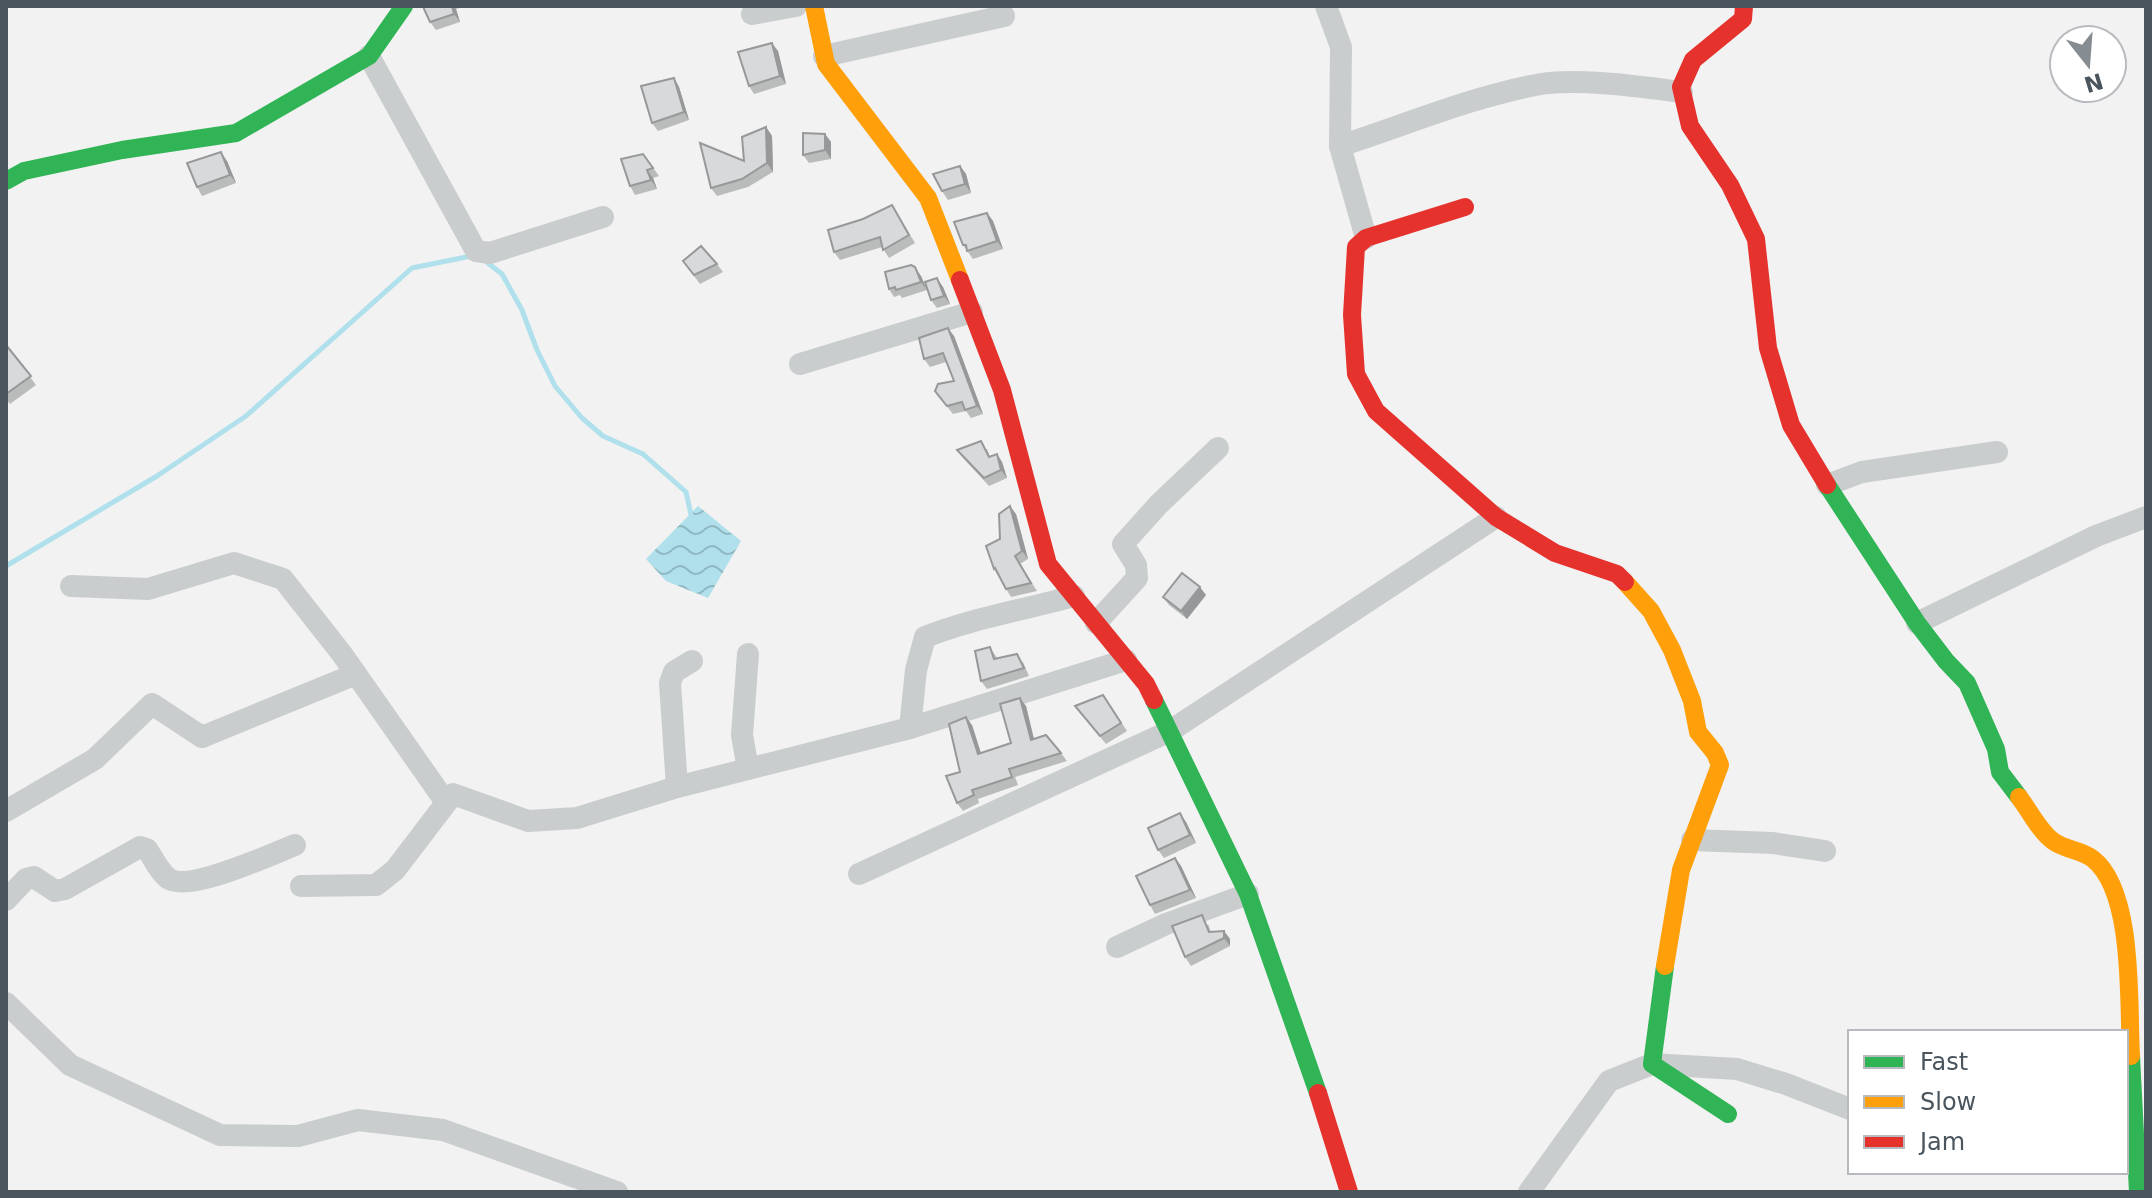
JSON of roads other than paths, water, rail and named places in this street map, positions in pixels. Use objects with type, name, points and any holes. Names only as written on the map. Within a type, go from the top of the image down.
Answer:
[{"type":"street","points":[[6,181],[24,171],[122,150],[236,133],[369,56],[404,6]]},
{"type":"street","points":[[752,14],[796,6]]},
{"type":"street","points":[[814,6],[826,64],[928,198],[1002,390],[1048,564],[1146,684],[1248,894],[1334,1138],[1349,1192]]},
{"type":"street","points":[[1326,6],[1341,47],[1340,146],[1366,238]]},
{"type":"street","points":[[1744,6],[1743,19],[1693,60],[1681,87],[1690,126],[1730,185],[1756,239],[1768,348],[1791,425],[1917,623],[1967,683],[1996,749],[2000,772],[2052,841],[2093,859],[2113,886],[2129,957],[2128,1030]]},
{"type":"street","points":[[824,56],[1004,16]]},
{"type":"street","points":[[369,56],[476,251],[490,253],[603,217]]},
{"type":"street","points":[[1340,146],[1489,97],[1543,84],[1611,85],[1682,92]]},
{"type":"street","points":[[1465,207],[1366,238],[1356,247],[1352,315],[1356,374],[1376,411],[1496,517],[1555,553],[1617,574],[1651,611],[1672,650],[1692,701],[1698,732],[1715,753],[1720,765],[1681,870],[1669,934],[1652,1064]]},
{"type":"street","points":[[800,364],[972,312]]},
{"type":"street","points":[[1096,623],[1137,578],[1136,565],[1123,544],[1159,504],[1218,448]]},
{"type":"street","points":[[1827,485],[1862,472],[1997,452]]},
{"type":"street","points":[[859,874],[1170,731],[1496,517]]},
{"type":"street","points":[[1917,623],[2096,536],[2146,517]]},
{"type":"street","points":[[71,586],[148,589],[234,563],[283,579],[356,674],[445,801]]},
{"type":"street","points":[[910,728],[916,670],[925,637],[964,621],[1013,613],[1074,596]]},
{"type":"street","points":[[748,654],[742,735],[748,769]]},
{"type":"street","points":[[301,886],[376,885],[395,870],[453,794],[528,821],[577,818],[677,787],[910,728],[1126,660]]},
{"type":"street","points":[[677,787],[670,683],[674,672],[692,661]]},
{"type":"street","points":[[6,811],[95,759],[152,704],[202,737],[356,674]]},
{"type":"street","points":[[1692,840],[1773,843],[1825,851]]},
{"type":"street","points":[[6,900],[26,879],[34,877],[55,891],[65,889],[140,847],[147,849],[166,877],[175,881],[215,876],[295,845]]},
{"type":"street","points":[[1117,947],[1166,924],[1248,894]]},
{"type":"street","points":[[6,1003],[70,1065],[220,1135],[298,1136],[358,1120],[443,1130],[617,1192]]},
{"type":"street","points":[[2128,1057],[2138,1192]]},
{"type":"street","points":[[1652,1064],[1728,1114]]},
{"type":"street","points":[[1529,1192],[1609,1081],[1652,1064],[1737,1069],[1848,1108]]},
{"type":"water","points":[[698,506],[741,541],[708,598],[666,581],[646,559]]},
{"type":"waterway","points":[[6,566],[157,476],[246,416],[412,268],[471,256]]},
{"type":"waterway","points":[[484,260],[502,274],[522,310],[555,386],[582,418],[603,436],[643,454],[686,492],[692,519]]}]
